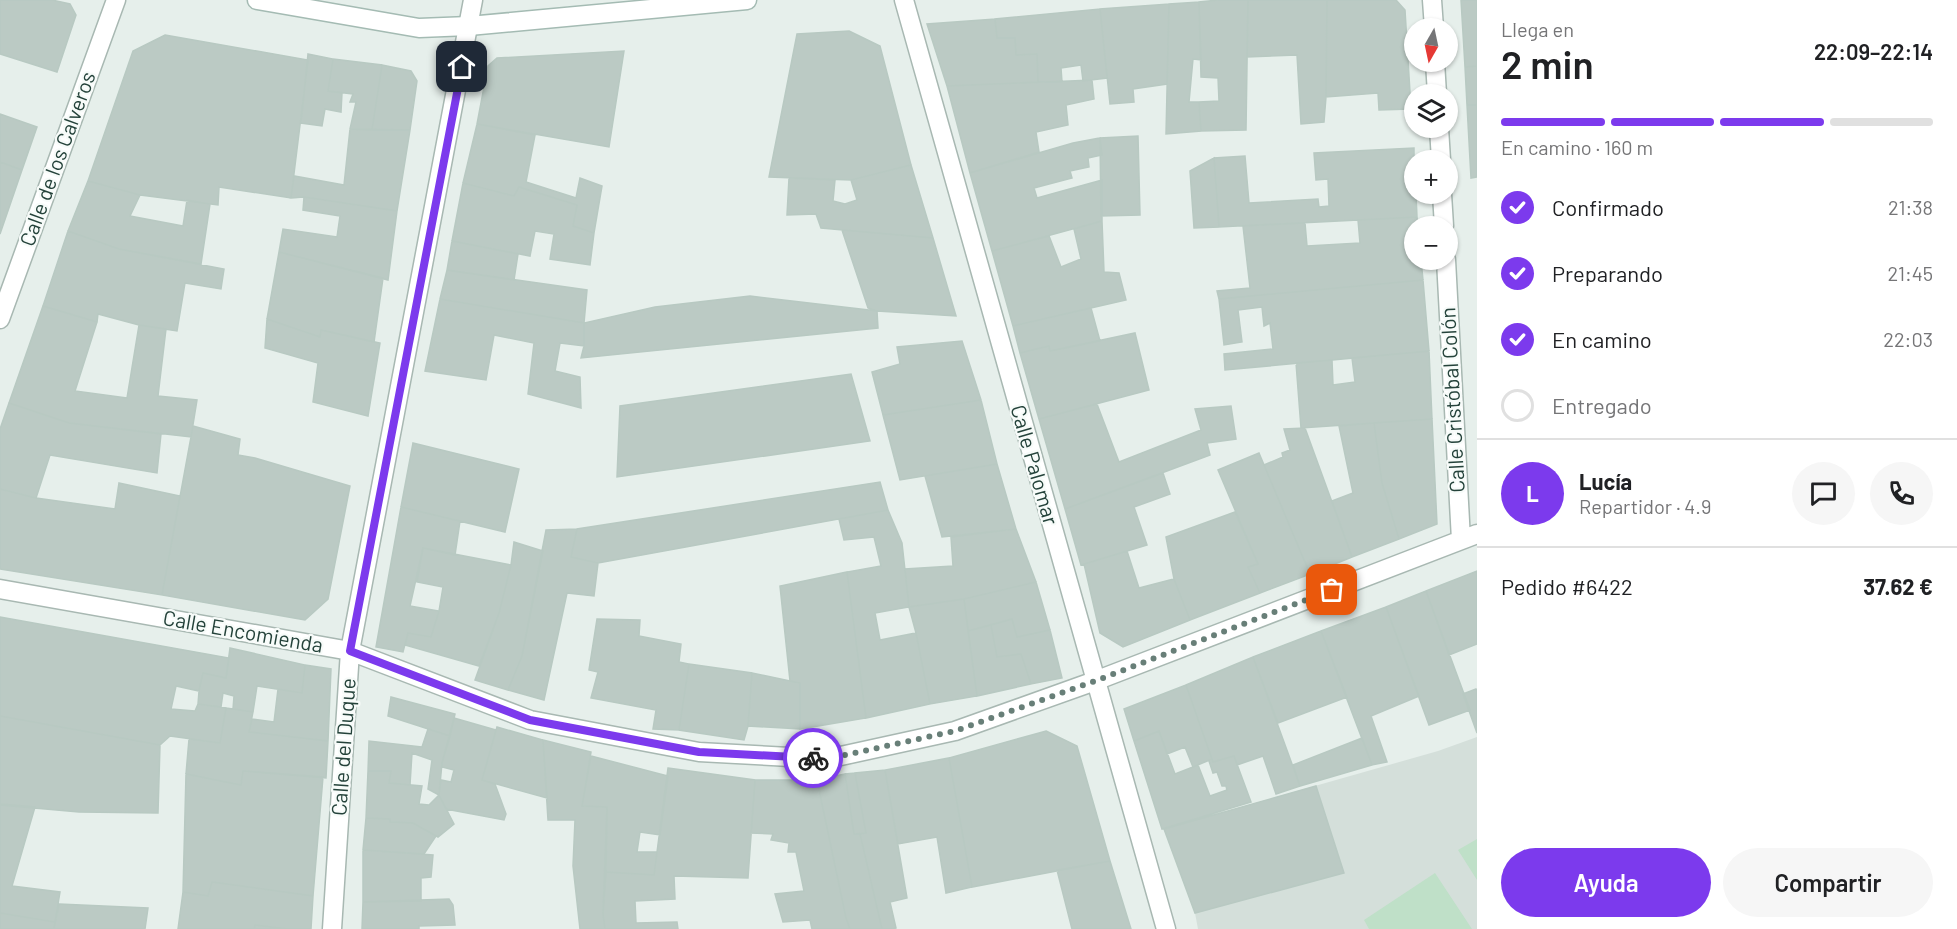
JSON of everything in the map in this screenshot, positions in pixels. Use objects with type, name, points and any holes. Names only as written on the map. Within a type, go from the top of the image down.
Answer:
[{"type":"street","name":"Calle de los Calveros","points":[[0,319],[116,0]]},
{"type":"street","points":[[257,0],[419,28],[469,26],[747,0]]},
{"type":"street","name":"Calle del Duque","points":[[332,929],[350,651],[474,0]]},
{"type":"street","name":"Calle Palomar","points":[[904,0],[1166,929]]},
{"type":"street","points":[[1432,0],[1433,18]]},
{"type":"street","name":"Calle Cristóbal Colón","points":[[1447,270],[1469,537]]},
{"type":"street","name":"Calle Encomienda","points":[[0,589],[350,651],[530,720],[699,752],[827,759],[955,731],[1095,681],[1469,537]]},
{"type":"shaded area","points":[[1477,737],[1477,929],[1198,929],[1195,913],[1164,829],[1438,751]]},
{"type":"green space","points":[[1477,839],[1477,880],[1458,850]]},
{"type":"green space","points":[[1435,873],[1472,929],[1369,929],[1364,920]]},
{"type":"building","points":[[0,0],[52,0],[70,4],[76,15],[57,72],[0,54]]},
{"type":"building","points":[[1248,0],[1246,130],[1201,131],[1199,102],[1219,101],[1218,78],[1201,77],[1199,2]]},
{"type":"building","points":[[1248,0],[1327,0],[1324,122],[1301,124],[1297,55],[1247,57]]},
{"type":"building","points":[[1327,0],[1396,0],[1405,10],[1404,72],[1409,72],[1409,84],[1404,84],[1404,109],[1379,110],[1378,93],[1326,97]]},
{"type":"building","points":[[1461,0],[1477,0],[1477,66],[1465,67]]},
{"type":"building","points":[[1199,2],[1201,60],[1193,59],[1189,102],[1199,102],[1201,131],[1166,134],[1169,4]]},
{"type":"building","points":[[1169,4],[1167,84],[1133,89],[1134,102],[1110,104],[1100,9]]},
{"type":"building","points":[[1100,9],[1107,78],[1083,81],[1081,65],[1061,68],[1062,82],[1038,82],[1037,54],[1016,55],[1015,38],[997,38],[995,19]]},
{"type":"building","points":[[995,19],[997,38],[1015,38],[1016,55],[1037,54],[1038,82],[947,86],[927,24]]},
{"type":"building","points":[[849,31],[880,46],[911,165],[851,180],[769,177],[797,34]]},
{"type":"building","points":[[165,35],[308,60],[291,198],[219,187],[218,205],[140,195],[88,181],[133,51]]},
{"type":"building","points":[[624,51],[609,147],[477,124],[488,66],[497,58]]},
{"type":"building","points":[[308,54],[333,59],[328,91],[342,93],[341,112],[325,109],[322,126],[301,123]]},
{"type":"building","points":[[333,59],[382,65],[372,130],[350,129],[356,102],[350,102],[353,94],[328,91]]},
{"type":"building","points":[[382,65],[411,71],[417,81],[410,130],[372,130]]},
{"type":"building","points":[[1477,66],[1477,105],[1467,105],[1465,67]]},
{"type":"building","points":[[1092,80],[1094,99],[1066,105],[1068,125],[1036,132],[1039,152],[970,173],[947,86]]},
{"type":"building","points":[[1467,105],[1477,105],[1477,177],[1471,178]]},
{"type":"building","points":[[0,114],[37,127],[22,170],[0,162]]},
{"type":"building","points":[[477,124],[535,135],[526,182],[576,198],[580,178],[602,186],[594,233],[573,226],[577,205],[519,187],[514,196],[463,183]]},
{"type":"building","points":[[350,129],[410,130],[397,211],[304,197],[291,198],[294,176],[344,185]]},
{"type":"building","points":[[1138,136],[1140,215],[1101,216],[1100,138]]},
{"type":"building","points":[[1100,138],[1102,155],[1088,158],[1089,167],[1070,171],[1072,178],[1034,188],[1037,198],[1102,180],[1102,221],[992,251],[970,173],[1073,143]]},
{"type":"building","points":[[1414,148],[1414,150],[1404,150],[1404,204],[1416,204],[1417,216],[1219,227],[1214,158],[1245,156],[1249,203],[1318,199],[1319,207],[1329,206],[1328,179],[1316,180],[1314,153]]},
{"type":"building","points":[[1214,158],[1219,227],[1194,228],[1190,171]]},
{"type":"building","points":[[0,162],[22,170],[0,234]]},
{"type":"building","points":[[911,165],[933,238],[821,228],[816,214],[787,215],[789,178],[835,180],[833,201],[845,204],[857,200],[851,180]]},
{"type":"building","points":[[88,181],[140,195],[130,216],[183,226],[187,200],[210,204],[201,264],[119,249],[68,231]]},
{"type":"building","points":[[463,183],[514,196],[519,187],[577,205],[573,226],[594,233],[590,265],[550,259],[554,234],[535,231],[530,256],[452,241]]},
{"type":"building","points":[[304,197],[397,211],[388,280],[279,252],[283,229],[337,237],[340,216],[303,210]]},
{"type":"building","points":[[1404,218],[1404,270],[1422,270],[1423,280],[1219,299],[1217,291],[1250,288],[1243,226],[1305,223],[1307,246],[1360,243],[1358,220]]},
{"type":"building","points":[[1102,221],[1104,272],[1119,273],[1126,300],[1013,326],[992,251],[1049,236],[1061,267],[1081,259],[1074,229]]},
{"type":"building","points":[[842,230],[933,238],[956,316],[877,311],[868,308]]},
{"type":"building","points":[[68,231],[119,249],[224,269],[221,289],[185,283],[177,331],[139,325],[98,314],[97,322],[43,306]]},
{"type":"building","points":[[452,241],[518,254],[514,280],[447,270]]},
{"type":"building","points":[[279,252],[383,278],[374,342],[321,330],[320,337],[267,319]]},
{"type":"building","points":[[447,270],[587,290],[584,323],[440,299]]},
{"type":"building","points":[[1423,280],[1429,351],[1225,370],[1224,354],[1273,349],[1270,323],[1264,326],[1262,307],[1238,310],[1242,342],[1224,345],[1219,299]]},
{"type":"building","points":[[750,296],[877,311],[878,328],[581,358],[584,346],[584,323],[655,307]]},
{"type":"building","points":[[440,299],[584,323],[584,346],[560,343],[555,371],[580,377],[581,408],[528,394],[534,343],[494,335],[486,380],[425,371]]},
{"type":"building","points":[[43,306],[97,322],[75,391],[127,398],[139,325],[166,329],[158,396],[197,400],[191,437],[69,423],[9,403]]},
{"type":"building","points":[[1091,308],[1100,341],[1050,351],[1049,346],[1020,353],[1013,326]]},
{"type":"building","points":[[267,319],[320,337],[321,330],[380,343],[368,416],[313,402],[318,363],[265,348]]},
{"type":"building","points":[[1135,333],[1149,390],[1039,419],[1020,353],[1049,346],[1050,351]]},
{"type":"building","points":[[962,341],[981,400],[883,415],[872,372],[900,364],[897,347]]},
{"type":"building","points":[[1429,351],[1432,419],[1301,428],[1296,363],[1332,360],[1333,385],[1355,382],[1352,358]]},
{"type":"building","points":[[851,374],[870,441],[617,477],[620,406]]},
{"type":"building","points":[[981,400],[997,464],[900,480],[883,415]]},
{"type":"building","points":[[9,403],[69,423],[161,434],[157,473],[50,455],[36,498],[0,489],[0,429]]},
{"type":"building","points":[[1097,404],[1119,462],[1201,430],[1195,409],[1231,406],[1236,439],[1207,443],[1210,455],[1065,509],[1039,419]]},
{"type":"building","points":[[1432,419],[1437,524],[1399,539],[1382,483],[1374,423]]},
{"type":"building","points":[[1374,423],[1382,483],[1399,539],[1352,557],[1332,501],[1353,493],[1339,426]]},
{"type":"building","points":[[193,426],[240,439],[238,455],[350,486],[328,599],[305,620],[162,595]]},
{"type":"building","points":[[1305,428],[1352,557],[1310,574],[1264,465],[1283,457],[1282,453],[1290,450],[1284,429]]},
{"type":"building","points":[[413,443],[519,469],[505,532],[401,507]]},
{"type":"building","points":[[1259,453],[1310,574],[1260,593],[1248,567],[1258,564],[1218,470]]},
{"type":"building","points":[[997,464],[1016,529],[942,537],[925,476]]},
{"type":"building","points":[[1163,473],[1170,494],[1134,507],[1147,545],[1081,565],[1065,509]]},
{"type":"building","points":[[880,482],[888,510],[598,563],[571,557],[577,529]]},
{"type":"building","points":[[119,483],[180,496],[162,595],[0,569],[0,489],[36,498],[115,509]]},
{"type":"building","points":[[401,507],[460,521],[455,555],[423,548],[410,606],[439,611],[431,637],[408,633],[403,652],[376,647]]},
{"type":"building","points":[[888,510],[902,543],[909,607],[875,613],[880,640],[916,633],[930,704],[866,718],[847,572],[881,566],[874,537],[844,540],[839,519]]},
{"type":"building","points":[[1235,512],[1258,564],[1248,567],[1260,593],[1190,620],[1174,579],[1166,537]]},
{"type":"building","points":[[577,529],[571,557],[598,563],[594,596],[567,593],[544,700],[508,690],[522,656],[546,530]]},
{"type":"building","points":[[1016,529],[1036,582],[964,599],[909,607],[905,569],[953,566],[951,537]]},
{"type":"building","points":[[514,542],[543,551],[522,656],[508,690],[475,680],[499,613],[511,565]]},
{"type":"building","points":[[423,548],[511,565],[499,613],[479,666],[405,645],[408,633],[431,637],[439,611],[443,587],[417,582]]},
{"type":"building","points":[[1127,551],[1139,588],[1174,579],[1190,620],[1123,647],[1100,633],[1084,564]]},
{"type":"building","points":[[1477,571],[1477,644],[1449,655],[1426,591]]},
{"type":"building","points":[[847,572],[866,718],[800,729],[800,683],[790,681],[780,586]]},
{"type":"building","points":[[1036,582],[1050,630],[1017,637],[1012,619],[968,631],[964,599]]},
{"type":"building","points":[[1426,591],[1470,710],[1429,725],[1386,607]]},
{"type":"building","points":[[964,599],[977,696],[930,704],[909,607]]},
{"type":"building","points":[[1386,607],[1419,696],[1371,716],[1387,762],[1372,765],[1321,631]]},
{"type":"building","points":[[0,617],[229,658],[226,678],[203,673],[199,691],[176,686],[171,709],[195,711],[198,704],[226,708],[220,743],[170,736],[160,745],[0,716]]},
{"type":"building","points":[[597,619],[640,620],[639,636],[681,644],[679,662],[689,664],[679,730],[653,729],[656,710],[591,698],[598,672],[589,670]]},
{"type":"building","points":[[1012,619],[1017,637],[1050,630],[1062,678],[1031,684],[1021,654],[997,657],[991,625]]},
{"type":"building","points":[[991,625],[997,657],[1021,654],[1031,684],[977,696],[968,631]]},
{"type":"building","points":[[1321,631],[1347,697],[1278,723],[1253,657]]},
{"type":"building","points":[[230,648],[305,665],[302,693],[257,686],[253,712],[233,709],[234,696],[223,693],[221,707],[198,704],[203,673],[226,678]]},
{"type":"building","points":[[1253,657],[1300,786],[1276,794],[1263,756],[1237,765],[1234,756],[1213,762],[1186,685]]},
{"type":"building","points":[[689,664],[752,673],[748,726],[744,740],[679,730]]},
{"type":"building","points":[[305,665],[331,669],[328,741],[249,732],[252,719],[274,722],[278,689],[302,693]]},
{"type":"building","points":[[752,673],[800,683],[800,729],[748,726]]},
{"type":"building","points":[[1186,685],[1212,759],[1193,767],[1185,747],[1167,754],[1159,731],[1134,741],[1124,709]]},
{"type":"building","points":[[1476,689],[1477,691],[1477,733],[1463,694]]},
{"type":"building","points":[[391,697],[455,714],[450,736],[388,716]]},
{"type":"building","points":[[226,708],[253,712],[249,732],[328,741],[326,778],[243,771],[241,785],[186,774],[189,739],[220,743]]},
{"type":"building","points":[[0,716],[160,745],[158,813],[79,812],[0,805]]},
{"type":"building","points":[[454,718],[496,730],[482,780],[495,784],[506,814],[504,820],[446,809],[439,795],[441,780],[451,782],[454,770],[442,767],[442,763]]},
{"type":"building","points":[[497,727],[543,740],[547,798],[482,780]]},
{"type":"building","points":[[428,729],[450,736],[442,763],[439,795],[428,789],[432,760],[412,753],[410,785],[389,783],[391,771],[368,771],[369,741],[422,747]]},
{"type":"building","points":[[1046,731],[1077,746],[1110,861],[972,887],[949,758]]},
{"type":"building","points":[[1159,731],[1175,774],[1198,765],[1210,796],[1227,790],[1226,786],[1222,786],[1217,772],[1213,773],[1209,761],[1234,756],[1251,802],[1162,829],[1134,741]]},
{"type":"building","points":[[1362,738],[1372,765],[1300,786],[1293,765]]},
{"type":"building","points":[[543,740],[591,752],[582,806],[607,807],[603,914],[605,929],[580,929],[573,866],[575,820],[548,820]]},
{"type":"building","points":[[591,756],[668,776],[660,835],[640,832],[637,852],[657,852],[654,875],[606,872],[607,807],[582,806]]},
{"type":"building","points":[[949,758],[972,887],[946,893],[937,837],[898,844],[885,770]]},
{"type":"building","points":[[668,768],[755,780],[748,878],[674,876],[675,899],[635,901],[636,923],[677,922],[678,929],[605,929],[603,914],[606,872],[654,875]]},
{"type":"building","points":[[885,770],[907,898],[890,902],[896,928],[893,929],[882,929],[860,834],[866,833],[855,773]]},
{"type":"building","points":[[243,771],[323,777],[313,896],[212,882],[208,896],[183,892],[186,774],[241,785]]},
{"type":"building","points":[[368,771],[391,771],[389,783],[422,786],[419,804],[429,805],[439,795],[454,824],[438,837],[413,823],[366,818]]},
{"type":"building","points":[[855,773],[866,833],[854,834],[845,774]]},
{"type":"building","points":[[845,774],[854,834],[860,834],[882,929],[850,929],[846,918],[817,780]]},
{"type":"building","points":[[755,780],[817,780],[850,929],[812,929],[810,920],[783,922],[775,894],[804,891],[796,852],[788,852],[789,843],[771,840],[773,834],[751,833]]},
{"type":"building","points":[[1316,786],[1344,873],[1195,913],[1164,829]]},
{"type":"building","points":[[0,804],[35,807],[12,886],[60,892],[55,922],[0,913]]},
{"type":"building","points":[[366,818],[413,823],[436,836],[424,854],[363,850]]},
{"type":"building","points":[[363,850],[433,855],[431,877],[421,878],[421,901],[363,902]]},
{"type":"building","points":[[1110,861],[1131,929],[1072,929],[1057,870]]},
{"type":"building","points":[[212,882],[313,896],[311,929],[255,925],[254,929],[178,929],[183,892],[208,896]]},
{"type":"building","points":[[449,899],[453,905],[455,925],[419,926],[419,929],[362,929],[363,902]]},
{"type":"building","points":[[59,904],[148,908],[145,929],[54,929]]},
{"type":"building","points":[[0,913],[55,922],[54,929],[0,929]]},
{"type":"building","points":[[255,925],[287,929],[254,929]]},
{"type":"way so far","points":[[813,758],[827,759],[955,731],[1095,681],[1332,590]]},
{"type":"route","points":[[462,67],[350,651],[530,720],[699,752],[813,758]]}]
